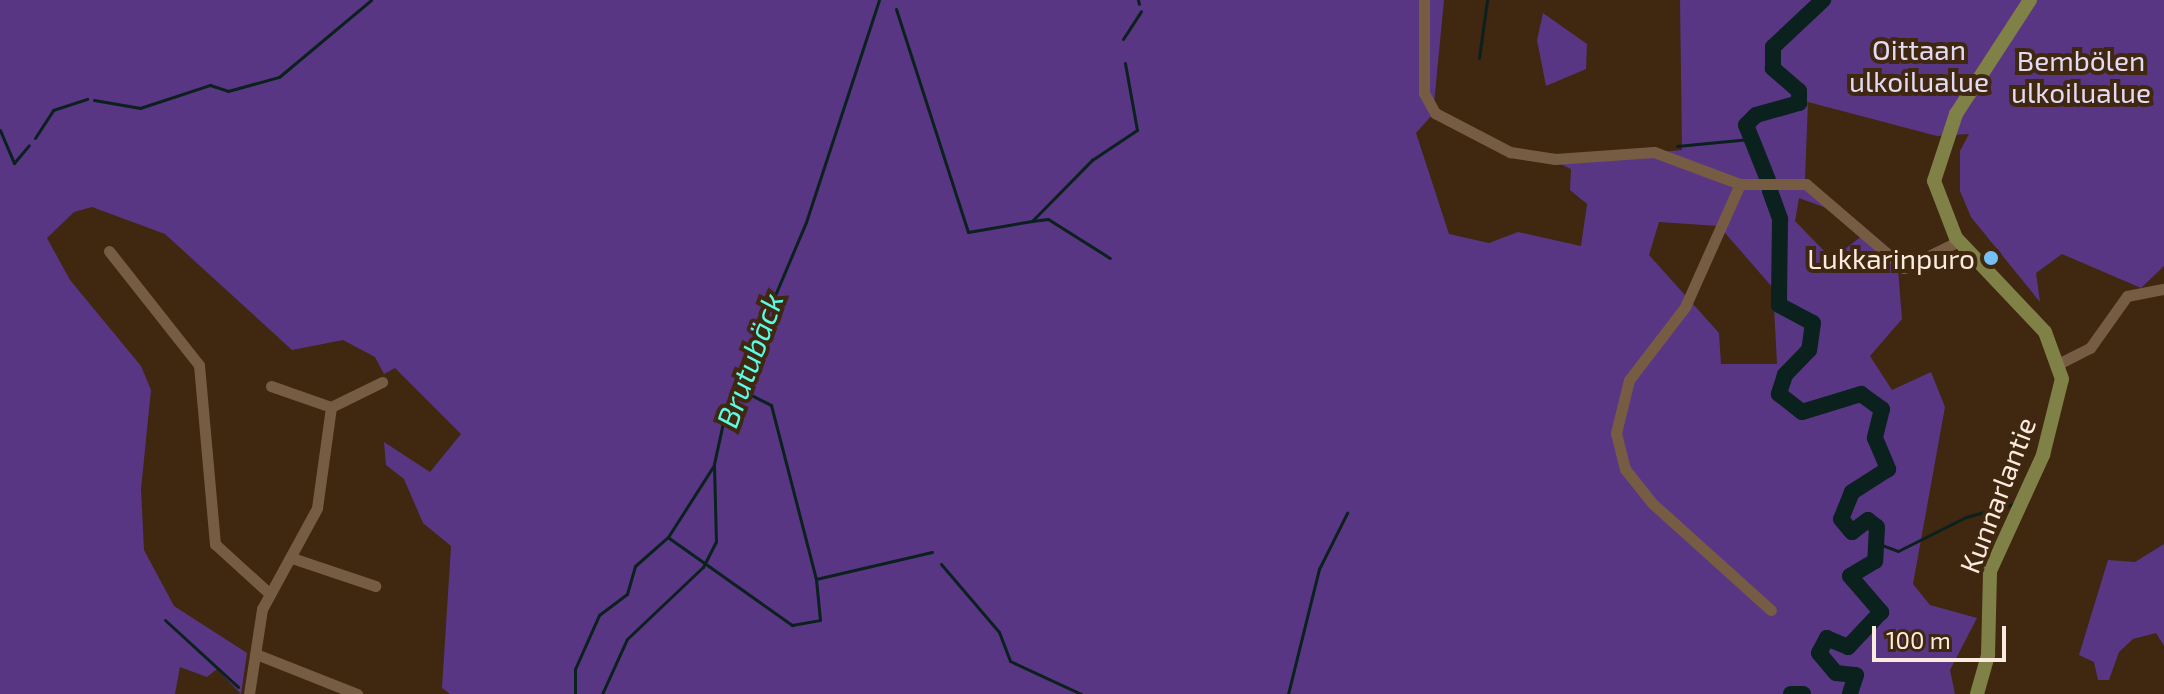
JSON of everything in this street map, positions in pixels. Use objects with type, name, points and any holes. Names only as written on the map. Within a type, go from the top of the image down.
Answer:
[{"type":"main road","points":[[2030,0],[1956,114],[1936,164],[1937,200],[1959,241],[2028,311],[2060,363]]},
{"type":"main road","name":"Kunnarlantie","points":[[1977,694],[1988,655],[1990,571],[2052,428],[2060,363]]},
{"type":"street","points":[[1424,0],[1424,93],[1451,123],[1528,159],[1663,153],[1740,184],[1806,184],[1904,268],[1959,241]]},
{"type":"street","points":[[1740,184],[1685,307],[1629,380],[1616,433],[1625,469],[1652,503],[1771,610]]},
{"type":"street","points":[[109,251],[199,365],[215,544],[270,594]]},
{"type":"street","points":[[2060,363],[2090,348],[2127,296],[2164,289]]},
{"type":"street","points":[[271,386],[331,407],[382,382]]},
{"type":"street","points":[[249,694],[270,594],[292,558],[321,492],[331,407]]},
{"type":"street","points":[[292,558],[375,586]]},
{"type":"street","points":[[256,654],[357,694]]},
{"type":"green space","points":[[0,0],[1444,0],[1433,114],[1416,133],[1449,234],[1489,243],[1518,232],[1581,246],[1587,204],[1570,190],[1571,169],[1556,162],[1682,150],[1680,0],[2164,0],[2164,266],[2141,288],[2062,254],[2036,273],[2040,302],[1971,217],[1960,191],[1960,151],[1969,134],[1937,136],[1808,102],[1805,179],[1837,212],[1799,198],[1795,221],[1832,259],[1863,235],[1898,269],[1902,319],[1870,356],[1892,390],[1931,372],[1945,407],[1913,584],[1930,605],[1977,618],[1950,670],[1955,694],[450,694],[442,688],[451,546],[423,523],[404,479],[386,465],[384,442],[430,472],[461,434],[395,368],[384,374],[375,357],[343,340],[292,350],[165,234],[92,207],[74,212],[47,238],[70,280],[141,366],[151,390],[141,489],[144,550],[174,606],[247,653],[241,694],[217,669],[207,677],[180,667],[175,694],[0,694]],"holes":[[[1659,222],[1719,226],[1773,288],[1777,364],[1721,364],[1719,333],[1649,255]]]},
{"type":"green space","points":[[1543,13],[1587,44],[1586,69],[1546,86],[1537,40]]},
{"type":"green space","points":[[2164,544],[2164,646],[2156,633],[2133,639],[2119,652],[2109,680],[2098,680],[2094,662],[2079,655],[2108,560],[2135,562]]},
{"type":"waterway","points":[[94,100],[140,108],[210,85],[228,91],[279,77],[371,0]]},
{"type":"waterway","name":"Brutubäck","points":[[602,694],[627,639],[703,567],[716,542],[714,464],[725,413],[806,222],[879,0]]},
{"type":"waterway","points":[[1138,0],[1139,4]]},
{"type":"waterway","points":[[1479,58],[1487,0]]},
{"type":"waterway","points":[[1768,180],[1746,125],[1756,115],[1799,103],[1799,91],[1773,68],[1773,47],[1823,0]]},
{"type":"waterway","points":[[896,9],[968,232],[1032,221],[1092,160],[1137,130],[1125,63]]},
{"type":"waterway","points":[[1123,39],[1141,11]]},
{"type":"waterway","points":[[35,138],[53,110],[87,99]]},
{"type":"waterway","points":[[0,130],[14,163],[29,145]]},
{"type":"waterway","points":[[1677,146],[1750,139]]},
{"type":"waterway","points":[[1770,191],[1780,219],[1779,305],[1813,323],[1809,350],[1785,375],[1779,394],[1802,412],[1861,394],[1882,409],[1875,438],[1888,469],[1852,492],[1841,519],[1852,532],[1868,520],[1877,527],[1875,561],[1850,576],[1881,612],[1848,647],[1827,638],[1819,653],[1836,673],[1856,675],[1850,694]]},
{"type":"waterway","points":[[1032,221],[1048,219],[1110,258]]},
{"type":"waterway","points":[[735,387],[771,405],[816,579],[932,552]]},
{"type":"waterway","points":[[575,694],[575,669],[599,615],[627,594],[635,566],[668,537],[714,465]]},
{"type":"waterway","points":[[1879,544],[1898,551],[1966,517],[2014,504]]},
{"type":"waterway","points":[[1288,694],[1319,569],[1347,513]]},
{"type":"waterway","points":[[669,538],[792,625],[820,620],[816,579]]},
{"type":"waterway","points":[[941,564],[999,632],[1010,661],[1081,694]]},
{"type":"waterway","points":[[165,620],[238,687]]},
{"type":"waterway","points":[[1791,694],[1803,694]]},
{"type":"place","name":"Lukkarinpuro","points":[[1991,258]]},
{"type":"park label","name":"Oittaan ulkoilualue","points":[[1919,65]]},
{"type":"park label","name":"Bembölen ulkoilualue","points":[[2081,76]]}]
